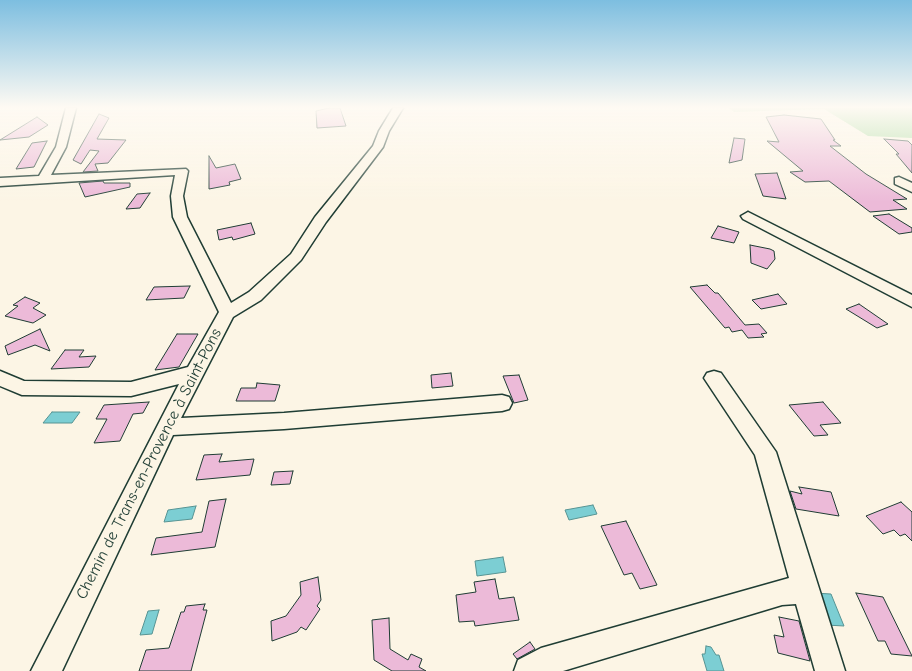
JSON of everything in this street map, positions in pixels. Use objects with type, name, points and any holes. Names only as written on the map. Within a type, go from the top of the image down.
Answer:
[{"type":"street","points":[[43,179],[61,147],[63,139]]},
{"type":"street","name":"Chemin de Trans-en-Provence à Saint-Pons","points":[[46,671],[166,427],[228,313],[255,296],[296,257],[320,220],[378,148],[381,139]]},
{"type":"street","points":[[0,182],[182,170],[177,196],[180,217],[228,313]]},
{"type":"street","points":[[899,181],[912,188]]},
{"type":"street","points":[[748,216],[912,302]]},
{"type":"street","points":[[0,378],[22,388],[132,389],[194,373]]},
{"type":"street","points":[[714,378],[765,452],[830,671]]},
{"type":"street","points":[[166,427],[274,422],[502,403]]},
{"type":"street","points":[[530,671],[541,663],[715,611],[782,592],[806,590]]},
{"type":"water","points":[[52,412],[80,412],[72,423],[43,423]]},
{"type":"water","points":[[593,505],[597,514],[569,520],[565,510]]},
{"type":"water","points":[[196,506],[192,519],[164,522],[168,510]]},
{"type":"water","points":[[503,557],[506,572],[477,576],[475,561]]},
{"type":"water","points":[[814,593],[831,594],[844,626],[826,625]]},
{"type":"water","points":[[159,610],[152,634],[140,635],[148,611]]},
{"type":"water","points":[[706,646],[711,647],[716,655],[719,655],[724,671],[707,671],[702,654],[705,654]]},
{"type":"building","points":[[85,139],[126,140],[108,163],[95,164],[98,171],[83,172],[99,151],[90,150],[81,164],[73,160]]},
{"type":"building","points":[[734,139],[745,139],[742,160],[729,163]]},
{"type":"building","points":[[778,139],[835,139],[833,140],[841,146],[830,146],[866,174],[907,199],[893,200],[907,209],[870,212],[829,181],[805,182],[790,172],[803,171],[767,141],[779,142]]},
{"type":"building","points":[[884,139],[908,141],[912,145],[912,173],[896,154],[899,154]]},
{"type":"building","points":[[47,141],[34,167],[16,169],[32,143]]},
{"type":"building","points":[[209,156],[216,168],[235,164],[241,179],[229,182],[230,185],[209,189]]},
{"type":"building","points":[[777,173],[786,199],[763,196],[755,174]]},
{"type":"building","points":[[103,181],[104,183],[130,183],[130,187],[85,197],[79,183]]},
{"type":"building","points":[[150,193],[140,208],[126,209],[137,194]]},
{"type":"building","points":[[889,214],[912,228],[912,232],[899,234],[873,216]]},
{"type":"building","points":[[251,223],[255,234],[233,240],[232,237],[219,240],[217,230]]},
{"type":"building","points":[[718,226],[739,232],[734,243],[711,238]]},
{"type":"building","points":[[750,245],[774,251],[775,259],[767,269],[751,263]]},
{"type":"building","points":[[707,285],[715,293],[718,293],[745,325],[759,324],[767,333],[761,334],[764,337],[748,338],[742,330],[732,332],[729,327],[725,328],[690,287]]},
{"type":"building","points":[[190,286],[184,298],[146,300],[154,287]]},
{"type":"building","points":[[778,294],[787,304],[761,309],[752,300]]},
{"type":"building","points":[[25,297],[40,303],[33,308],[46,315],[33,323],[5,316],[18,306],[13,305]]},
{"type":"building","points":[[859,304],[888,324],[877,328],[846,309]]},
{"type":"building","points":[[40,329],[50,351],[35,345],[8,355],[5,346]]},
{"type":"building","points":[[177,334],[198,334],[179,367],[155,370]]},
{"type":"building","points":[[65,350],[84,350],[79,357],[96,356],[89,367],[51,369]]},
{"type":"building","points":[[451,373],[453,386],[432,388],[431,375]]},
{"type":"building","points":[[519,375],[528,400],[514,403],[503,376]]},
{"type":"building","points":[[257,383],[280,385],[275,401],[236,401],[241,388],[256,388]]},
{"type":"building","points":[[149,402],[143,413],[133,414],[120,441],[94,443],[107,419],[96,419],[104,405]]},
{"type":"building","points":[[823,402],[841,423],[820,425],[828,435],[814,436],[789,405]]},
{"type":"building","points":[[222,454],[219,462],[254,459],[250,475],[196,480],[204,455]]},
{"type":"building","points":[[293,471],[290,484],[271,485],[274,472]]},
{"type":"building","points":[[799,487],[831,492],[839,516],[796,509],[790,491],[802,494]]},
{"type":"building","points":[[226,499],[215,547],[151,555],[156,538],[202,532],[209,501]]},
{"type":"building","points":[[901,502],[912,512],[912,541],[905,534],[900,536],[894,530],[883,534],[866,516]]},
{"type":"building","points":[[626,521],[657,585],[640,589],[632,573],[624,575],[601,526]]},
{"type":"building","points":[[318,577],[321,600],[317,606],[320,609],[306,630],[301,627],[297,632],[272,641],[271,621],[286,616],[301,595],[300,582]]},
{"type":"building","points":[[495,579],[499,599],[514,597],[519,620],[475,626],[474,621],[459,622],[456,595],[476,592],[474,582]]},
{"type":"building","points":[[856,593],[883,597],[912,656],[891,654],[885,641],[878,641]]},
{"type":"building","points":[[205,604],[203,610],[207,610],[191,671],[139,671],[146,650],[169,648],[181,612],[184,612],[186,606]]},
{"type":"building","points":[[779,617],[799,621],[810,661],[778,653],[774,635],[784,637]]},
{"type":"building","points":[[389,618],[390,649],[408,660],[411,654],[422,659],[419,667],[426,671],[392,671],[374,660],[372,620]]},
{"type":"building","points":[[530,642],[535,649],[517,659],[513,654]]}]
